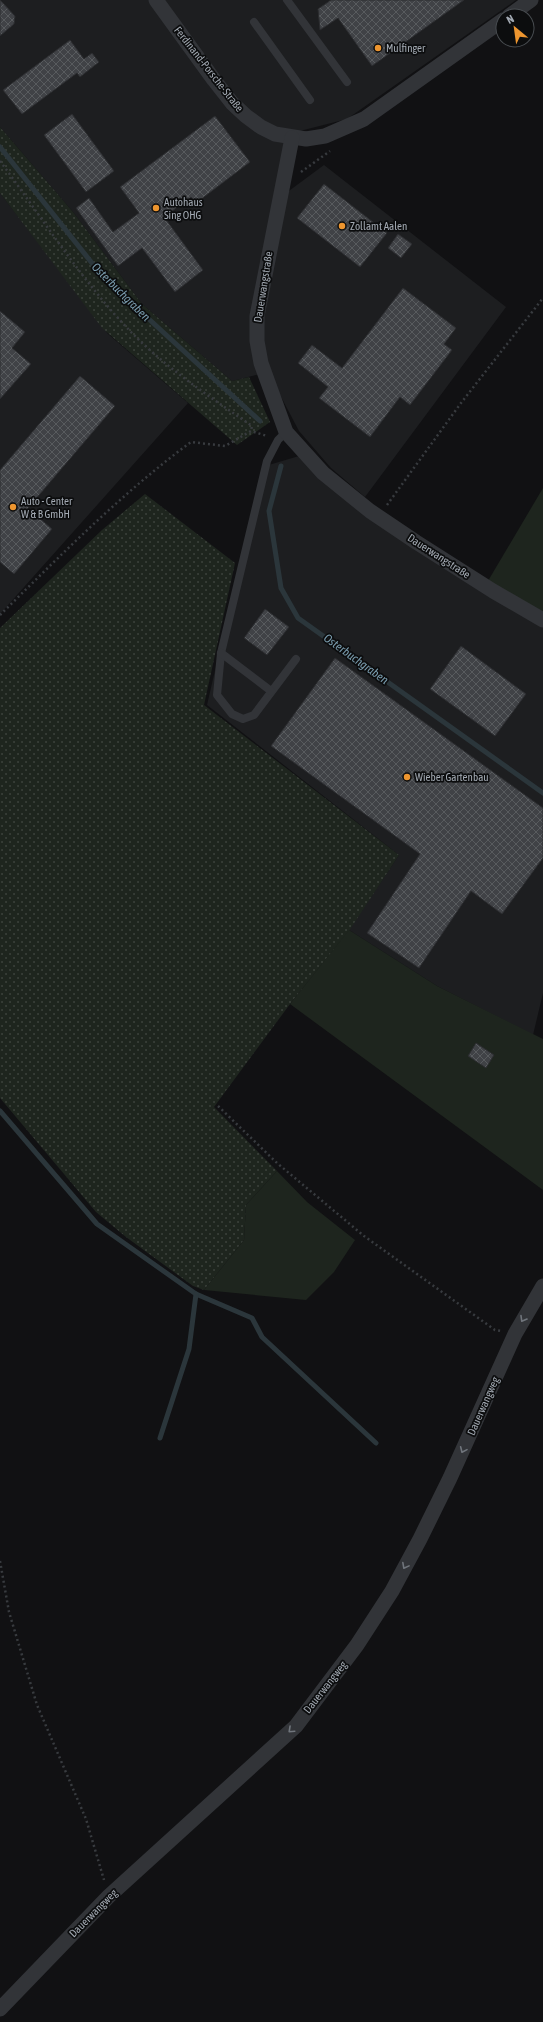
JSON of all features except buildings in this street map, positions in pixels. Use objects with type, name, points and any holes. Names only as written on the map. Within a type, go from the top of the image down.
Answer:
[{"type":"street","name":"Ferdinand-Porsche-Straße","points":[[156,0],[232,103],[260,127],[275,134],[292,138]]},
{"type":"street","points":[[520,8],[531,0]]},
{"type":"street","points":[[292,138],[306,139],[325,136],[364,119],[495,26]]},
{"type":"street","name":"Dauerwangstraße","points":[[292,138],[260,290],[257,316],[257,341],[261,363],[282,436],[323,473],[379,517],[493,591],[543,620]]},
{"type":"street","name":"Dauerwangweg","points":[[0,2009],[109,1896],[296,1726],[357,1645],[392,1590],[450,1478],[515,1334],[543,1286]]},
{"type":"lane","points":[[287,0],[347,82]]},
{"type":"lane","points":[[254,22],[310,100]]},
{"type":"lane","points":[[282,436],[267,461],[221,653],[217,695],[232,714],[243,719],[254,715],[296,659]]},
{"type":"lane","points":[[221,653],[271,691]]},
{"type":"path","points":[[282,187],[332,150]]},
{"type":"path","points":[[0,161],[99,296],[138,339],[184,378],[252,426],[251,430]]},
{"type":"path","points":[[379,517],[461,403],[543,298]]},
{"type":"path","points":[[0,615],[102,516],[191,442],[225,446],[251,430],[282,436]]},
{"type":"path","points":[[218,1106],[277,1164],[364,1236],[495,1330],[515,1334]]},
{"type":"path","points":[[0,1561],[9,1612],[37,1705],[86,1820],[109,1896]]},
{"type":"shaded area","points":[[0,0],[516,0],[505,8],[495,8],[495,15],[347,119],[292,133],[278,199],[324,165],[506,307],[365,497],[331,468],[299,431],[268,372],[232,381],[142,304],[73,212],[0,127]]},
{"type":"shaded area","points":[[0,127],[73,212],[142,304],[232,381],[249,377],[270,422],[237,445],[102,328],[0,193]]},
{"type":"shaded area","points":[[0,193],[108,334],[188,403],[0,614]]},
{"type":"shaded area","points":[[299,456],[543,625],[543,993],[533,1035],[437,986],[349,930],[399,855],[207,705],[262,467]]},
{"type":"shaded area","points":[[543,488],[543,620],[485,586]]},
{"type":"shaded area","points":[[145,494],[235,563],[204,705],[399,855],[349,931],[290,1004],[214,1107],[277,1171],[246,1205],[244,1240],[204,1290],[193,1286],[126,1237],[96,1212],[0,1098],[0,628],[102,530]]},
{"type":"shaded area","points":[[349,930],[437,986],[543,1039],[543,1190],[290,1004]]},
{"type":"shaded area","points":[[277,1171],[307,1202],[355,1240],[334,1272],[306,1300],[204,1290],[244,1240],[246,1205]]},
{"type":"waterway","name":"Osterbuchgraben","points":[[0,147],[103,277],[260,421]]},
{"type":"waterway","name":"Osterbuchgraben","points":[[281,466],[269,511],[281,588],[298,618],[543,793]]},
{"type":"waterway","points":[[0,1111],[97,1224],[196,1294],[252,1318],[262,1337],[376,1443]]},
{"type":"waterway","points":[[160,1438],[189,1349],[196,1294]]},
{"type":"place","name":"Mulfinger","points":[[378,48]]},
{"type":"place","name":"Autohaus Sing OHG","points":[[156,208]]},
{"type":"place","name":"Zollamt Aalen","points":[[342,226]]},
{"type":"place","name":"Auto - Center W & B GmbH","points":[[13,507]]},
{"type":"place","name":"Wieber Gartenbau","points":[[407,777]]}]
